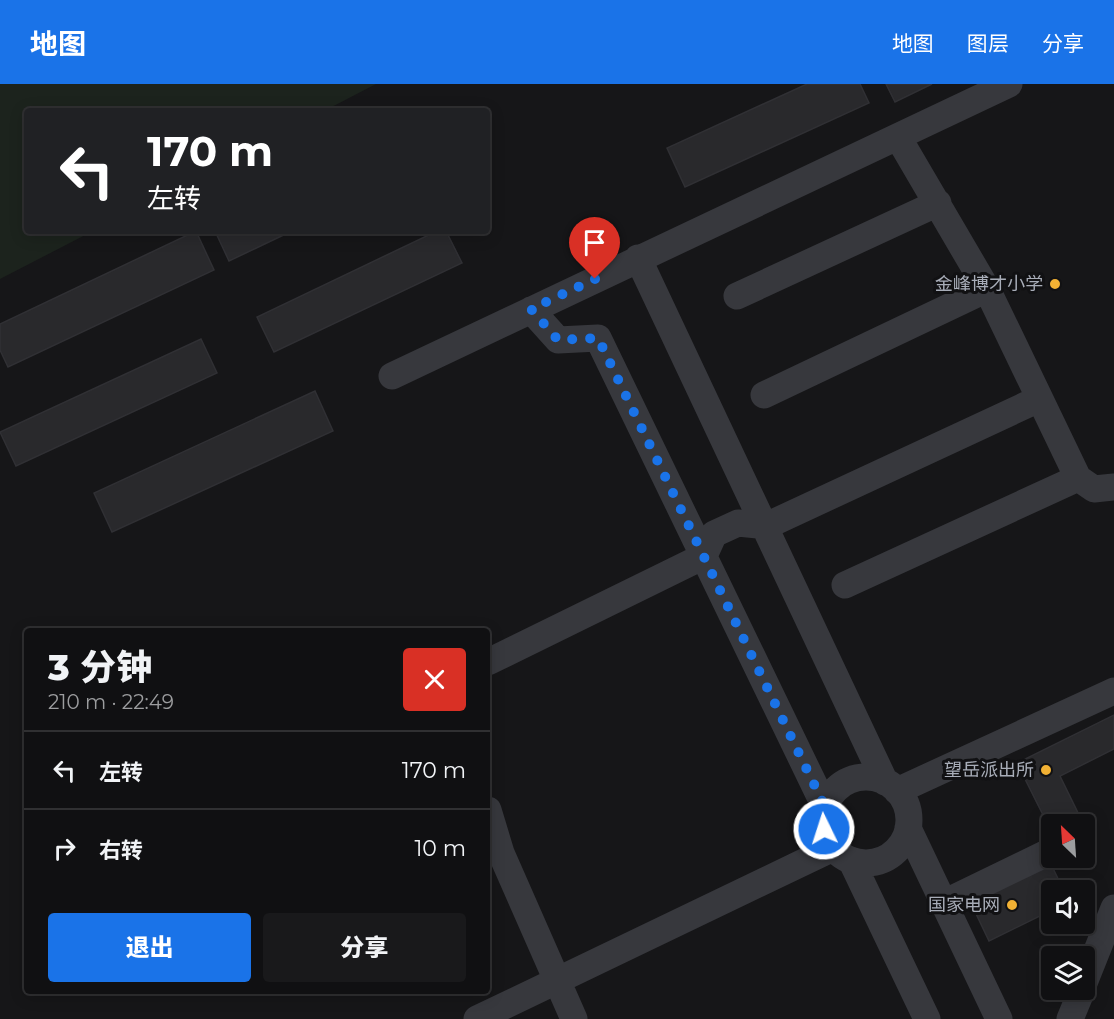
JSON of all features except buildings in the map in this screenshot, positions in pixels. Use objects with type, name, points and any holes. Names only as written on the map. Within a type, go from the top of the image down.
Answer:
[{"type":"street","points":[[392,376],[1009,84]]},
{"type":"street","points":[[898,137],[987,289],[1078,478],[1094,489],[1114,487]]},
{"type":"street","points":[[737,296],[938,204]]},
{"type":"street","points":[[638,258],[891,786],[907,808],[908,828],[999,1019]]},
{"type":"street","points":[[764,394],[987,289]]},
{"type":"street","points":[[531,309],[558,340],[598,338],[825,807]]},
{"type":"street","points":[[490,661],[704,556],[714,534],[738,523],[766,526],[1038,399]]},
{"type":"street","points":[[845,585],[1078,478]]},
{"type":"street","points":[[927,1019],[842,854],[824,829],[825,807],[833,792],[848,781],[867,777],[891,786],[1114,691]]},
{"type":"street","points":[[490,817],[501,853],[574,1019]]},
{"type":"street","points":[[477,1019],[842,854],[869,863],[887,857],[900,845],[908,828]]},
{"type":"street","points":[[944,903],[1041,856]]},
{"type":"street","points":[[1095,956],[1114,908]]},
{"type":"street","points":[[1070,1019],[1078,1000]]},
{"type":"shaded area","points":[[0,84],[376,84],[330,108],[24,108],[24,234],[87,234],[0,279]]},
{"type":"place","name":"金峰博才小学","points":[[1055,284]]},
{"type":"place","name":"望岳派出所","points":[[1046,770]]},
{"type":"place","name":"国家电网","points":[[1012,905]]},
{"type":"route","points":[[595,279],[531,309],[558,340],[598,338],[825,807],[824,829]]}]
